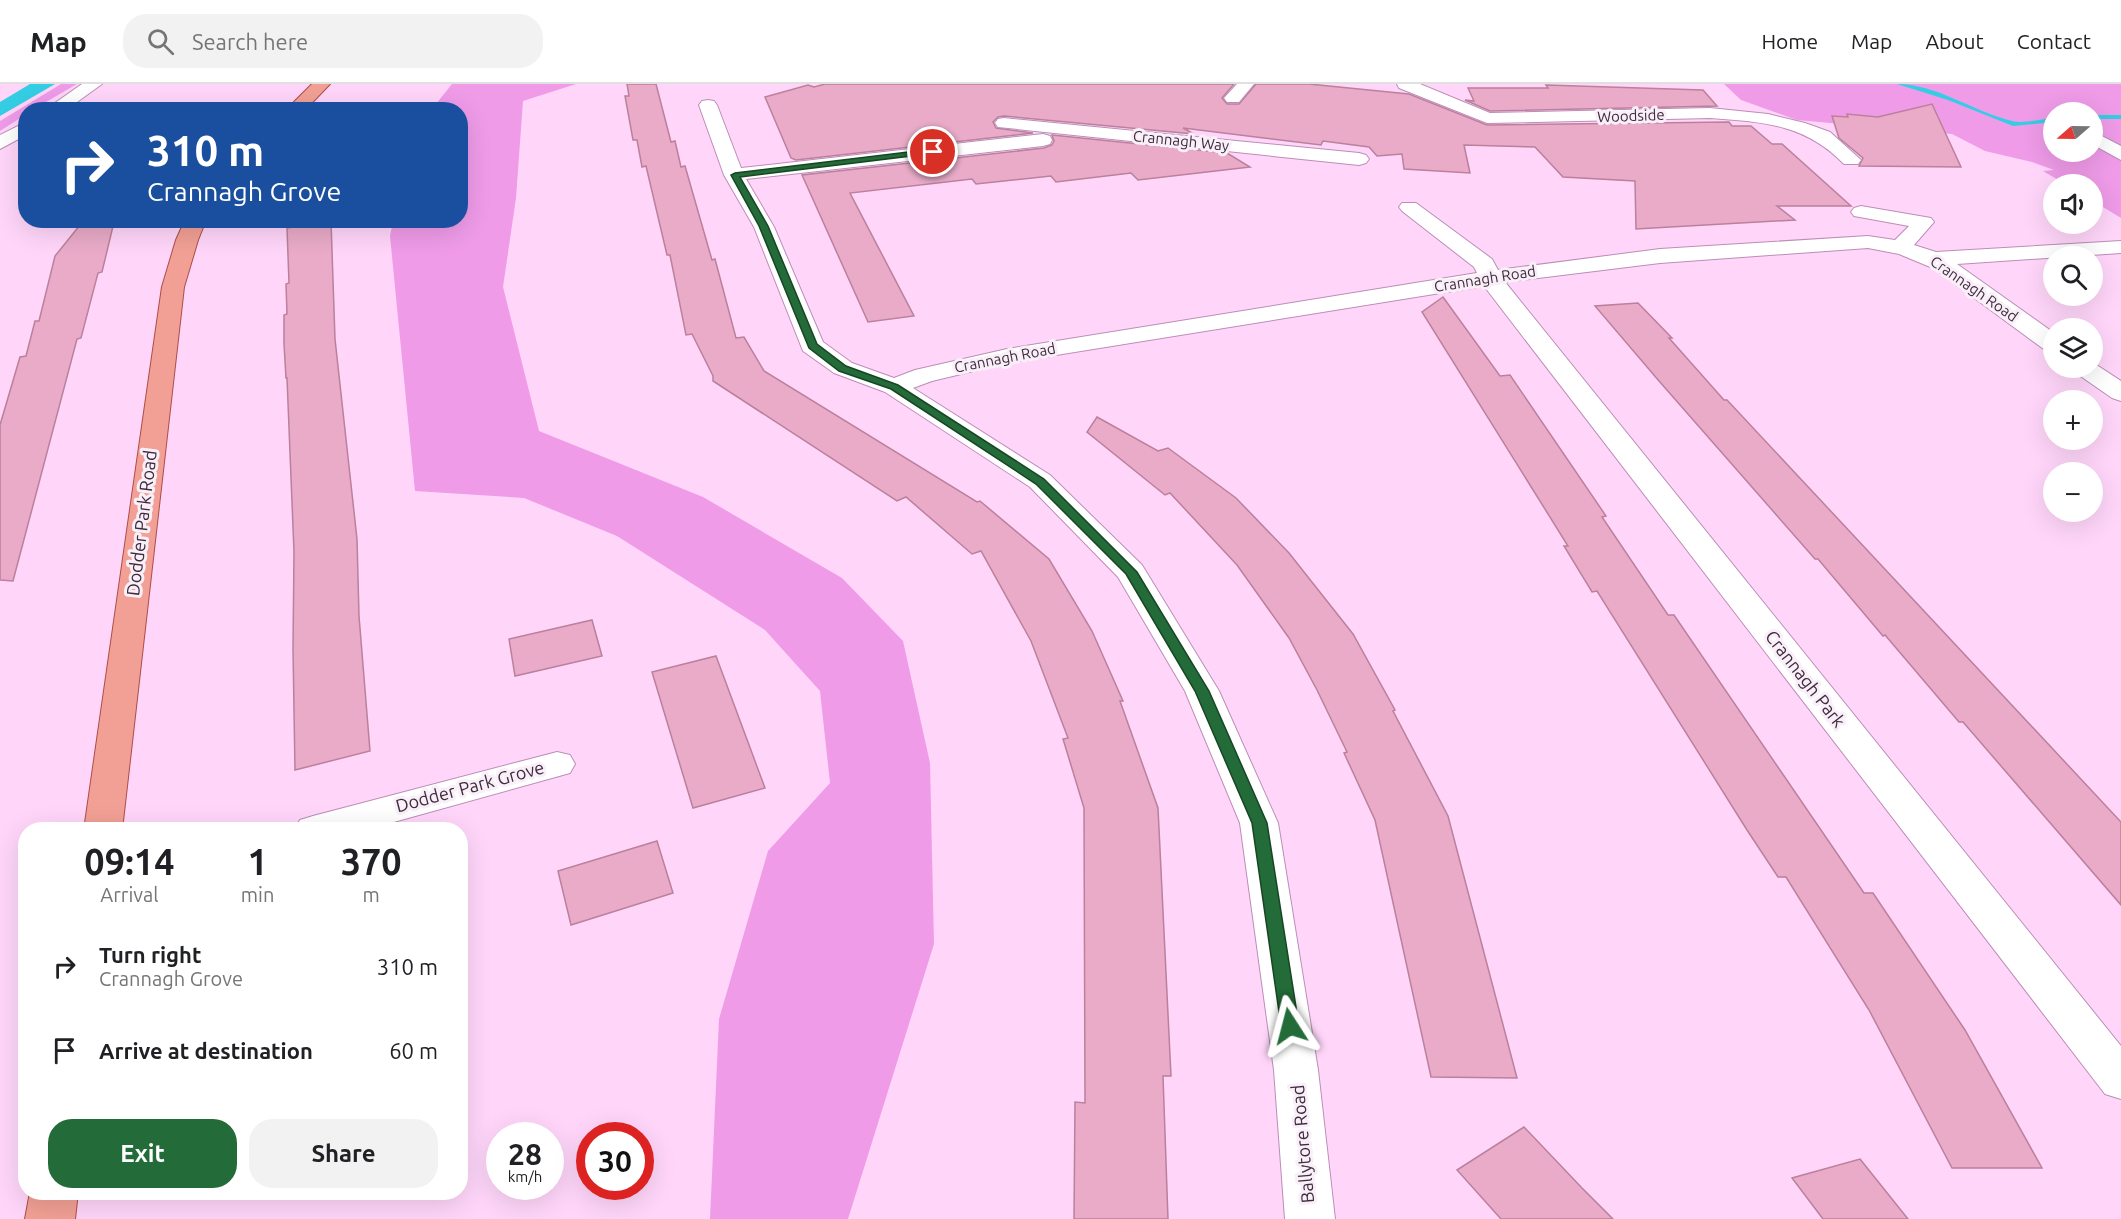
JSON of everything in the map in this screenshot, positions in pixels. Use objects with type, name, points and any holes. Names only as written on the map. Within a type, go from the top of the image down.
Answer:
[{"type":"main road","points":[[303,102],[322,84]]},
{"type":"main road","name":"Dodder Park Road","points":[[104,822],[173,287],[192,228]]},
{"type":"main road","points":[[50,1219],[53,1200]]},
{"type":"street","points":[[66,102],[94,84]]},
{"type":"street","points":[[1233,98],[1246,84]]},
{"type":"street","name":"Woodside","points":[[1405,84],[1487,118],[1508,120],[1710,113],[1739,115],[1796,127],[1823,136],[1851,160]]},
{"type":"street","name":"Ballytore Road","points":[[708,105],[735,175],[764,226],[812,346],[843,369],[894,387],[1040,482],[1131,572],[1202,691],[1259,823],[1296,1070],[1310,1219]]},
{"type":"street","name":"Crannagh Way","points":[[1004,123],[1080,131],[1222,140],[1359,159]]},
{"type":"street","points":[[735,175],[1050,140],[1080,131]]},
{"type":"street","points":[[0,142],[18,132]]},
{"type":"street","points":[[2103,143],[2121,154]]},
{"type":"street","name":"Crannagh Park","points":[[1409,207],[1484,264],[1490,278],[2121,1080]]},
{"type":"street","points":[[1862,212],[1924,222],[1901,246]]},
{"type":"street","name":"Crannagh Road","points":[[894,387],[924,375],[1007,356],[1546,269],[1671,255],[1868,242],[1901,246],[1934,259],[2043,337]]},
{"type":"street","points":[[1934,259],[2121,248]]},
{"type":"street","points":[[2099,378],[2121,393]]},
{"type":"street","name":"Dodder Park Grove","points":[[343,822],[557,764]]},
{"type":"shaded area","points":[[61,84],[77,84],[46,102],[31,102]]},
{"type":"shaded area","points":[[452,84],[576,84],[523,101],[516,198],[503,287],[539,431],[703,497],[842,578],[903,641],[930,763],[934,944],[848,1219],[710,1219],[719,1019],[768,851],[830,783],[820,691],[765,630],[617,536],[524,498],[415,491],[390,236],[392,228],[468,228],[468,102],[438,102]]},
{"type":"shaded area","points":[[1724,84],[2121,84],[2121,218],[2103,207],[2103,174],[2048,174],[2043,171],[2054,170],[2032,162],[1985,151],[1952,134],[1797,120],[1741,100]]},
{"type":"shaded area","points":[[18,110],[18,119],[0,131],[0,121]]},
{"type":"water","points":[[30,84],[55,84],[24,102],[18,102],[18,106],[0,116],[0,102]]},
{"type":"building","points":[[627,84],[656,84],[671,142],[675,141],[681,167],[685,166],[712,260],[715,259],[736,338],[744,337],[764,371],[977,502],[980,501],[1049,559],[1092,631],[1123,701],[1120,701],[1158,808],[1171,1076],[1163,1076],[1168,1219],[1074,1219],[1075,1102],[1085,1103],[1084,808],[1063,739],[1068,738],[1031,641],[981,551],[972,554],[906,497],[897,501],[713,381],[713,376],[692,334],[686,335],[670,255],[667,255],[646,166],[642,167],[637,140],[633,140],[625,96],[629,96]]},
{"type":"building","points":[[825,84],[1234,84],[1222,98],[1227,104],[1239,104],[1256,84],[1309,84],[1409,94],[1487,125],[1729,122],[1732,126],[1751,126],[1772,144],[1782,144],[1851,206],[1777,206],[1795,220],[1636,229],[1635,181],[1563,177],[1535,147],[1464,145],[1470,173],[1404,169],[1402,154],[1377,156],[1369,147],[1323,141],[1321,145],[1183,128],[1194,134],[1004,116],[998,117],[993,122],[996,128],[1033,133],[796,160],[791,158],[765,97],[808,85],[814,87]]},
{"type":"building","points":[[1546,85],[1703,90],[1717,106],[1490,111],[1465,100],[1474,101],[1468,88],[1548,88]]},
{"type":"building","points":[[1932,104],[1961,167],[1859,166],[1863,158],[1839,138],[1832,116],[1848,117],[1847,114],[1878,117]]},
{"type":"building","points":[[1052,135],[1227,153],[1250,167],[1138,180],[1131,173],[1056,182],[1051,176],[976,184],[972,179],[850,193],[914,316],[868,322],[802,175],[1044,148],[1052,145],[1054,141]]},
{"type":"building","points":[[78,228],[113,228],[102,272],[98,273],[81,338],[77,339],[13,581],[0,580],[0,425],[20,357],[26,356],[35,321],[39,321],[55,256]]},
{"type":"building","points":[[287,228],[331,228],[335,339],[357,539],[359,616],[370,751],[295,770],[294,552],[284,344],[284,315],[287,314],[286,284],[289,283]]},
{"type":"building","points":[[1443,297],[1500,376],[1510,375],[1606,516],[1602,517],[1668,615],[1674,615],[1864,893],[1873,893],[1965,1030],[2042,1168],[1952,1168],[1869,1010],[1786,877],[1778,877],[1747,830],[1597,591],[1592,592],[1564,546],[1568,546],[1422,312]]},
{"type":"building","points":[[1638,303],[1672,338],[1669,338],[1724,400],[1727,400],[2121,822],[2121,905],[1963,722],[1959,722],[1595,306]]},
{"type":"building","points":[[1097,417],[1158,451],[1168,448],[1236,498],[1289,553],[1353,634],[1395,710],[1393,711],[1448,816],[1517,1078],[1431,1077],[1375,820],[1344,753],[1347,752],[1317,690],[1289,638],[1237,565],[1170,493],[1165,495],[1087,432]]},
{"type":"building","points":[[592,620],[602,656],[515,676],[509,639]]},
{"type":"building","points":[[716,656],[765,788],[693,808],[652,672]]},
{"type":"building","points":[[657,841],[673,893],[571,925],[558,871]]},
{"type":"building","points":[[1524,1127],[1613,1219],[1501,1219],[1457,1170]]},
{"type":"building","points":[[1860,1159],[1908,1219],[1823,1219],[1792,1178]]},
{"type":"waterway","points":[[1900,84],[1950,99],[2013,124],[2043,121]]},
{"type":"waterway","points":[[2103,117],[2121,117]]},
{"type":"route","points":[[933,152],[735,175],[764,226],[812,346],[843,369],[894,387],[1040,482],[1131,572],[1202,691],[1259,823],[1290,1026]]}]
